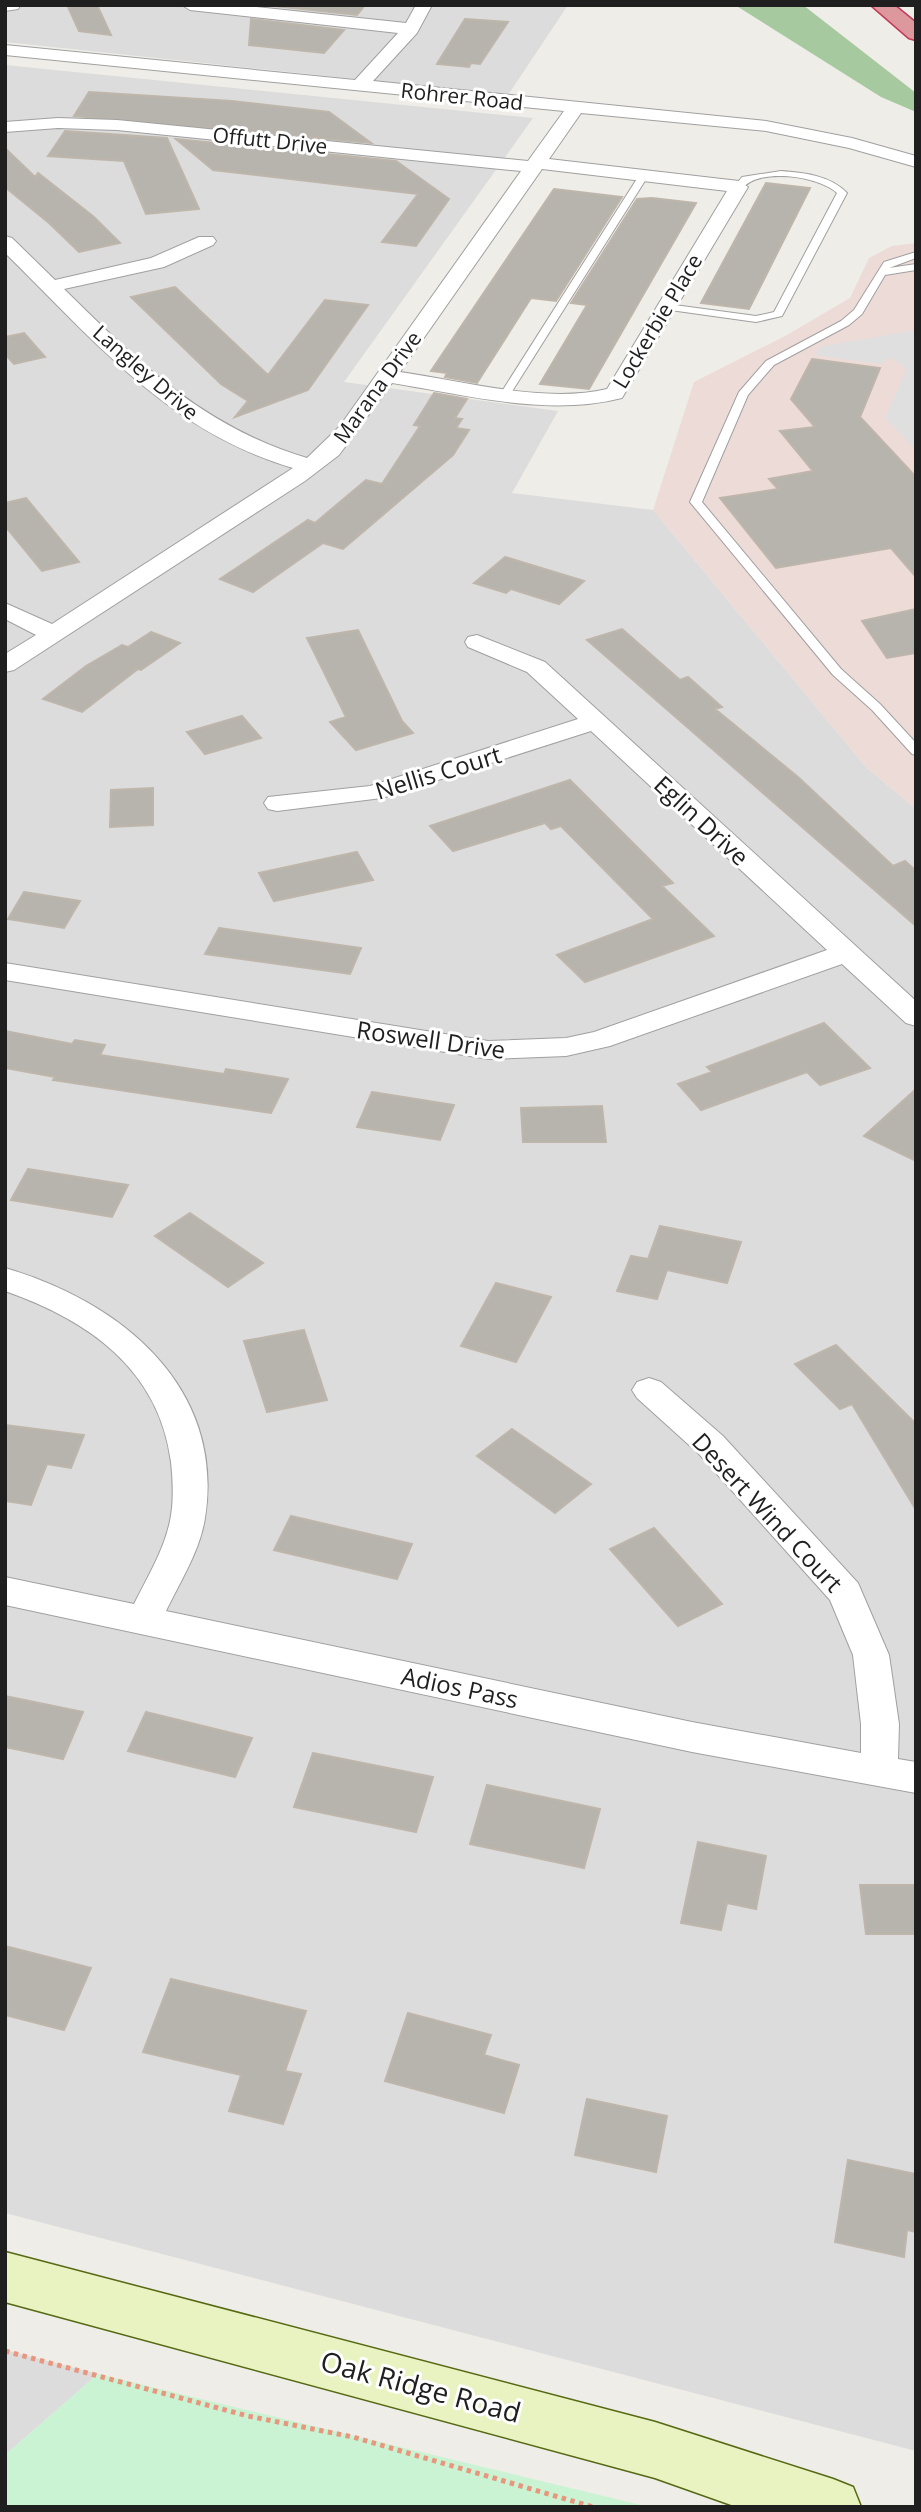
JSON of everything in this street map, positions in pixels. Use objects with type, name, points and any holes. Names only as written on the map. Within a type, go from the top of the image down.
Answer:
[{"type":"highway","points":[[881,5],[916,34]]},
{"type":"street","points":[[190,5],[411,29]]},
{"type":"street","points":[[359,86],[411,29],[424,5]]},
{"type":"street","name":"Rohrer Road","points":[[5,50],[796,131],[916,162]]},
{"type":"street","name":"Marana Drive","points":[[5,665],[310,466],[348,431],[576,107]]},
{"type":"street","name":"Offutt Drive","points":[[5,127],[58,123],[117,125],[533,168]]},
{"type":"street","points":[[533,168],[736,192]]},
{"type":"street","name":"Lockerbie Place","points":[[387,376],[582,401],[615,394],[736,192]]},
{"type":"street","points":[[51,286],[157,263],[206,241]]},
{"type":"street","name":"Langley Drive","points":[[5,242],[133,367],[204,422],[280,457],[310,466]]},
{"type":"street","points":[[5,610],[53,634]]},
{"type":"street","name":"Eglin Drive","points":[[477,642],[536,667],[916,1017]]},
{"type":"street","name":"Nellis Court","points":[[277,803],[373,793],[595,722]]},
{"type":"street","name":"Roswell Drive","points":[[5,971],[488,1050],[527,1050],[600,1040],[846,953]]},
{"type":"street","points":[[5,1279],[69,1302],[122,1338],[166,1391],[182,1422],[188,1455],[187,1525],[145,1619]]},
{"type":"street","name":"Desert Wind Court","points":[[649,1390],[711,1445],[845,1593],[871,1655],[880,1724],[879,1772]]},
{"type":"street","name":"Adios Pass","points":[[5,1591],[678,1734],[916,1778]]},
{"type":"street","name":"Oak Ridge Road","points":[[5,2277],[638,2445],[833,2507]]},
{"type":"lane","points":[[667,307],[756,319],[778,314],[842,193],[833,184],[820,179],[767,174],[744,179],[736,192]]},
{"type":"lane","points":[[506,393],[640,180]]},
{"type":"lane","points":[[916,255],[887,264],[858,312],[845,323],[770,363],[743,394],[696,502],[836,672],[876,707],[916,751]]},
{"type":"lane","points":[[882,272],[916,267]]},
{"type":"path","points":[[5,2351],[248,2416],[354,2437],[593,2507]]},
{"type":"shaded area","points":[[5,5],[568,5],[508,95],[5,42]]},
{"type":"shaded area","points":[[5,65],[533,118],[344,382],[558,411],[512,493],[653,510],[866,767],[916,809],[916,2451],[5,2213]]},
{"type":"shaded area","points":[[916,243],[916,809],[866,767],[653,510],[694,382],[787,335],[850,298],[869,258],[892,246]]},
{"type":"shaded area","points":[[916,330],[916,450],[885,418],[907,369],[890,357],[881,364],[815,355],[819,347]]},
{"type":"shaded area","points":[[5,2350],[98,2374],[5,2455]]},
{"type":"green space","points":[[735,5],[803,5],[916,93],[916,112],[881,97]]},
{"type":"green space","points":[[98,2374],[649,2507],[5,2507],[5,2455]]},
{"type":"building","points":[[97,5],[111,35],[79,31],[68,7]]},
{"type":"building","points":[[265,5],[365,5],[357,15]]},
{"type":"building","points":[[251,19],[344,30],[324,53],[249,45]]},
{"type":"building","points":[[465,19],[508,22],[480,64],[471,63],[469,67],[437,64]]},
{"type":"building","points":[[89,92],[232,101],[329,112],[371,143],[74,116]]},
{"type":"building","points":[[65,131],[167,138],[199,209],[146,214],[124,161],[48,156]]},
{"type":"building","points":[[176,139],[396,161],[449,199],[416,246],[382,242],[418,194],[213,170]]},
{"type":"building","points":[[5,148],[35,177],[38,173],[94,217],[120,243],[79,252],[5,187]]},
{"type":"building","points":[[766,183],[810,188],[749,309],[701,303]]},
{"type":"building","points":[[554,189],[622,197],[556,301],[531,298],[477,383],[445,377],[447,373],[431,371]]},
{"type":"building","points":[[637,199],[696,203],[589,389],[540,384],[587,305],[571,303]]},
{"type":"building","points":[[175,287],[268,375],[325,300],[368,305],[308,390],[235,417],[248,401],[221,384],[131,297]]},
{"type":"building","points":[[24,333],[45,357],[14,364],[5,354],[5,337]]},
{"type":"building","points":[[812,359],[880,368],[860,417],[916,477],[916,577],[891,548],[776,568],[720,498],[778,489],[769,479],[813,471],[780,431],[815,427],[791,399]]},
{"type":"building","points":[[434,393],[467,399],[455,418],[462,419],[456,428],[469,430],[453,455],[343,549],[323,543],[253,592],[220,579],[308,520],[315,523],[366,480],[382,484],[420,426],[414,425]]},
{"type":"building","points":[[26,498],[79,562],[42,571],[5,526],[5,503]]},
{"type":"building","points":[[505,557],[584,581],[559,604],[511,589],[506,593],[474,583]]},
{"type":"building","points":[[916,609],[916,653],[887,658],[862,621]]},
{"type":"building","points":[[622,629],[680,680],[688,677],[722,707],[715,709],[798,777],[893,866],[905,861],[916,871],[916,926],[587,640]]},
{"type":"building","points":[[358,630],[402,721],[413,733],[356,750],[330,722],[346,717],[307,638]]},
{"type":"building","points":[[151,632],[180,643],[141,670],[138,669],[82,712],[43,699],[86,666],[122,645],[128,647]]},
{"type":"building","points":[[242,716],[261,738],[205,754],[187,732]]},
{"type":"building","points":[[570,780],[673,883],[662,886],[714,936],[585,982],[557,955],[653,919],[561,826],[551,829],[545,823],[453,851],[430,826]]},
{"type":"building","points":[[153,788],[153,825],[110,827],[111,790]]},
{"type":"building","points":[[357,852],[373,880],[274,901],[259,873]]},
{"type":"building","points":[[24,892],[80,901],[64,928],[8,919]]},
{"type":"building","points":[[219,928],[361,948],[350,974],[205,954]]},
{"type":"building","points":[[824,1023],[870,1068],[820,1085],[807,1072],[701,1110],[678,1084],[712,1072],[707,1067]]},
{"type":"building","points":[[5,1031],[72,1044],[75,1040],[105,1045],[100,1055],[224,1074],[226,1069],[288,1079],[271,1113],[53,1080],[55,1077],[5,1068]]},
{"type":"building","points":[[916,1089],[916,1161],[864,1136]]},
{"type":"building","points":[[372,1092],[454,1105],[440,1140],[357,1127]]},
{"type":"building","points":[[602,1106],[606,1142],[523,1142],[521,1108]]},
{"type":"building","points":[[28,1169],[128,1185],[112,1217],[11,1200]]},
{"type":"building","points":[[190,1213],[263,1263],[228,1287],[155,1236]]},
{"type":"building","points":[[660,1226],[741,1242],[727,1283],[667,1270],[657,1299],[617,1291],[631,1256],[648,1259]]},
{"type":"building","points":[[496,1283],[551,1297],[516,1362],[461,1346]]},
{"type":"building","points":[[304,1330],[327,1400],[267,1412],[244,1341]]},
{"type":"building","points":[[836,1345],[916,1424],[916,1510],[852,1404],[840,1409],[795,1364]]},
{"type":"building","points":[[5,1425],[84,1435],[71,1468],[47,1464],[31,1505],[5,1501]]},
{"type":"building","points":[[512,1429],[591,1484],[555,1513],[477,1456]]},
{"type":"building","points":[[291,1516],[412,1544],[397,1579],[274,1550]]},
{"type":"building","points":[[654,1528],[722,1604],[678,1626],[610,1549]]},
{"type":"building","points":[[5,1696],[83,1712],[63,1759],[5,1747]]},
{"type":"building","points":[[146,1712],[252,1738],[235,1777],[128,1751]]},
{"type":"building","points":[[313,1753],[433,1777],[416,1832],[294,1807]]},
{"type":"building","points":[[487,1785],[600,1809],[584,1868],[470,1844]]},
{"type":"building","points":[[698,1842],[766,1856],[756,1909],[727,1903],[721,1930],[681,1923]]},
{"type":"building","points":[[860,1885],[916,1885],[916,1934],[866,1934]]},
{"type":"building","points":[[5,1946],[91,1968],[64,2030],[5,2015]]},
{"type":"building","points":[[171,1979],[306,2011],[285,2071],[301,2074],[283,2124],[229,2111],[241,2075],[143,2052]]},
{"type":"building","points":[[408,2013],[491,2035],[484,2055],[519,2065],[504,2113],[385,2081]]},
{"type":"building","points":[[587,2099],[667,2116],[656,2172],[575,2155]]},
{"type":"building","points":[[848,2160],[916,2174],[916,2232],[907,2230],[904,2257],[835,2242]]}]
